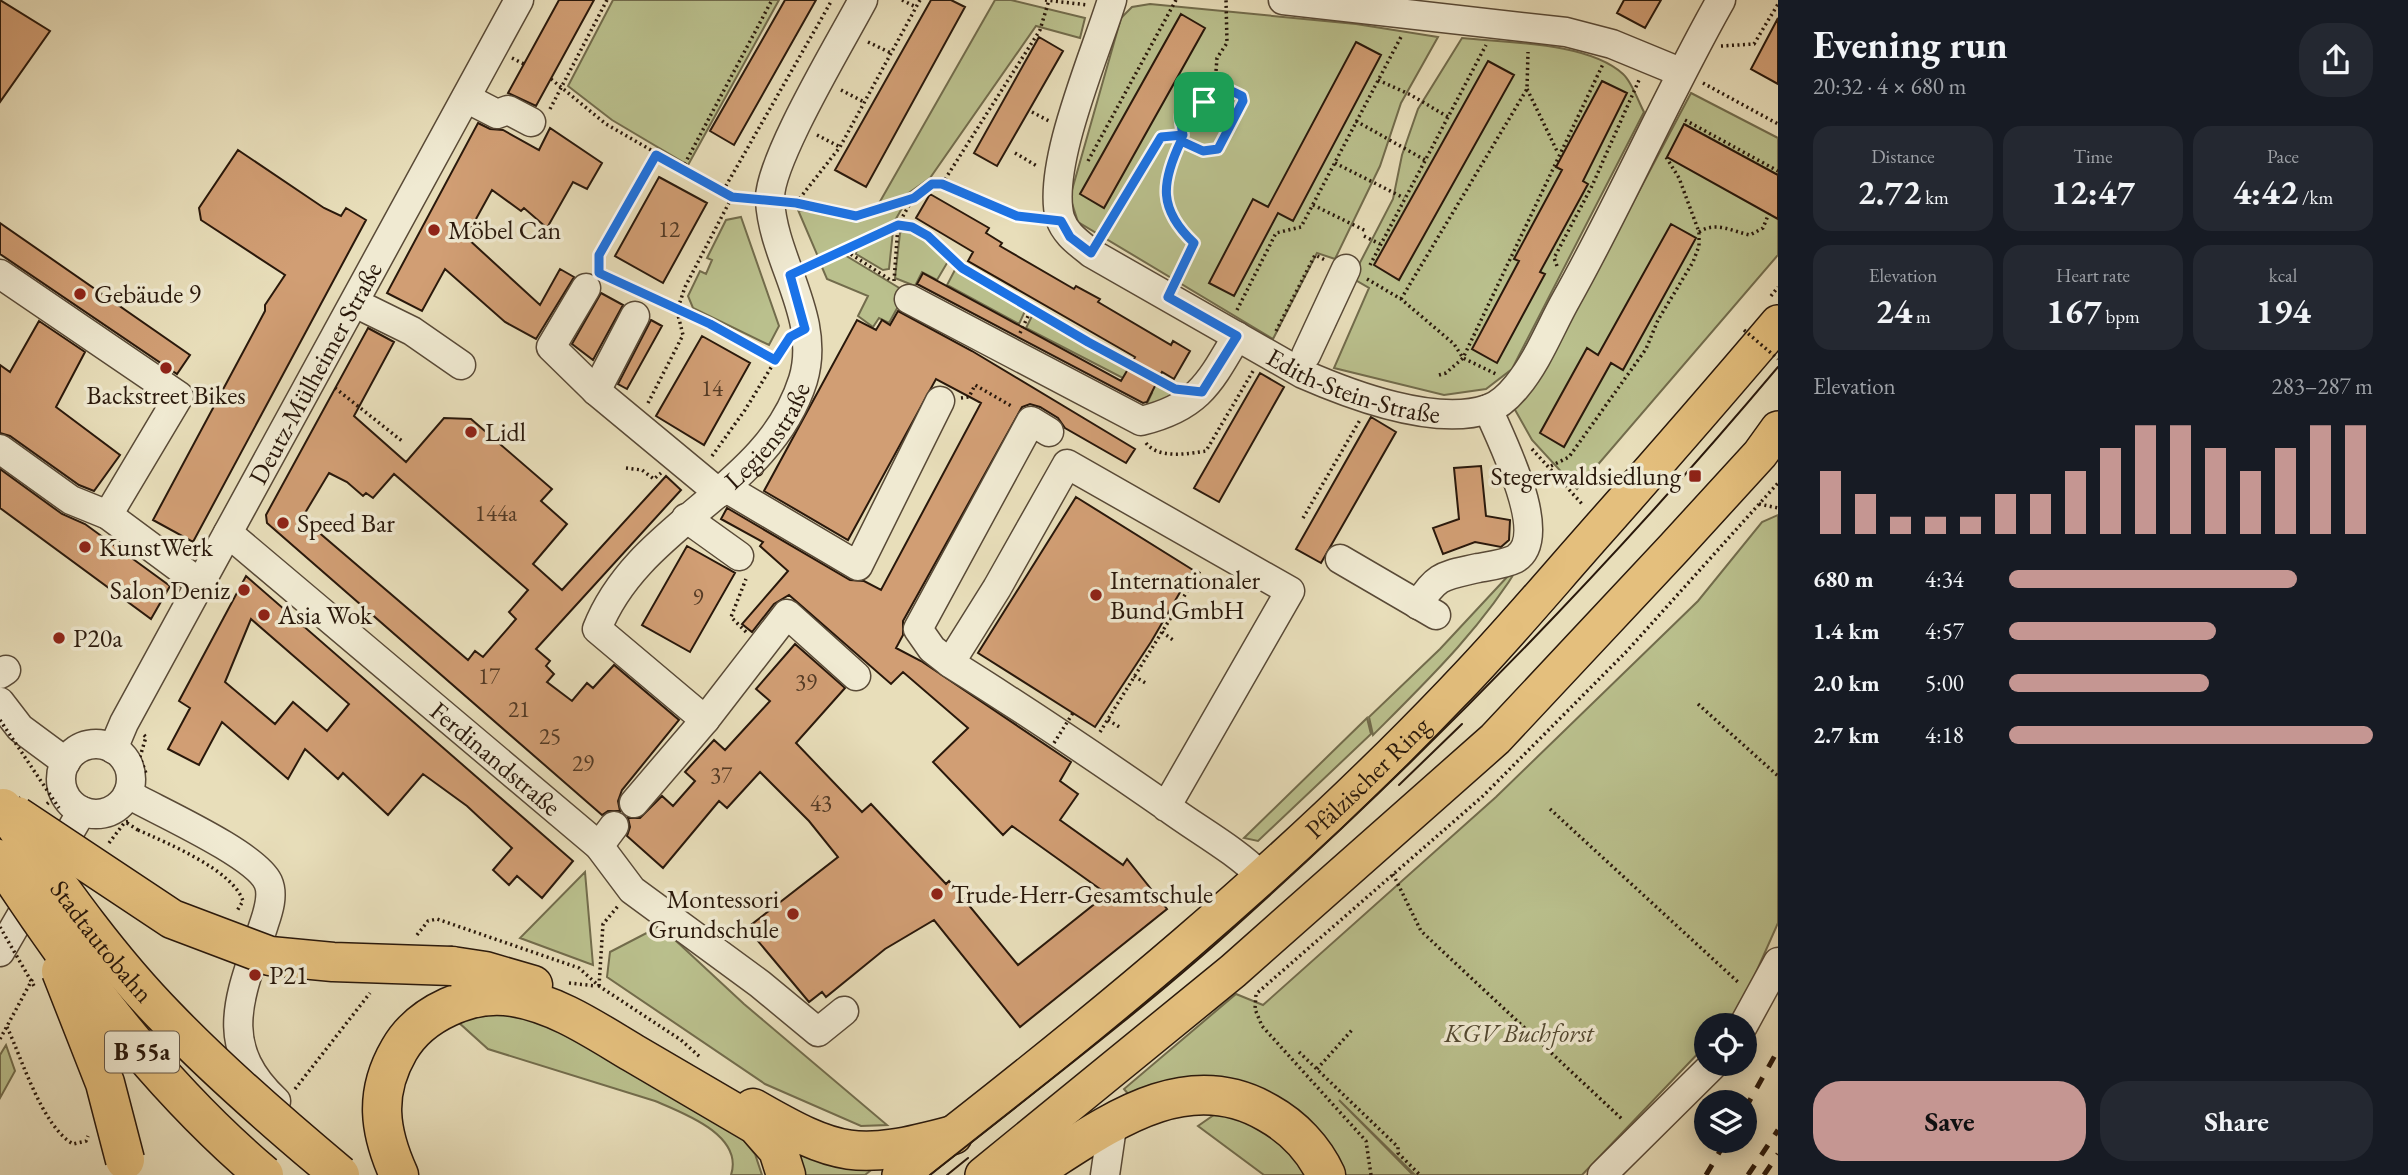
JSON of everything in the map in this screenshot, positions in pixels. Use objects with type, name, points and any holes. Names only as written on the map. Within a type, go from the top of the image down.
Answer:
[{"type":"highway","points":[[2,805],[172,919],[218,938],[270,956],[333,962],[453,966],[511,977],[546,990],[788,1128],[835,1149],[863,1152],[900,1149],[953,1135]]},
{"type":"highway","name":"Stadtautobahn","points":[[2,805],[64,895],[165,1016],[283,1128],[340,1175]]},
{"type":"highway","name":"B 55a","points":[[0,859],[36,914]]},
{"type":"highway","points":[[36,914],[78,1010],[105,1083],[128,1175]]},
{"type":"highway","name":"Stadtautobahn","points":[[36,914],[131,1041],[195,1112],[264,1175]]},
{"type":"highway","points":[[399,1175],[387,1148],[380,1105],[390,1066],[418,1026],[461,1002],[490,996],[512,997],[574,1018],[757,1125],[778,1150],[786,1175]]},
{"type":"highway","points":[[1028,1175],[1117,1120],[1162,1100],[1186,1095],[1213,1095],[1237,1100],[1280,1120],[1321,1166]]},
{"type":"highway","points":[[707,1097],[755,1140],[768,1162],[771,1175]]},
{"type":"main road","name":"Pfälzischer Ring","points":[[900,1175],[1100,1018],[1261,876],[1452,693],[1694,423],[1778,323]]},
{"type":"main road","name":"Pfälzischer Ring","points":[[983,1175],[1233,971],[1494,738],[1614,613],[1774,436]]},
{"type":"street","name":"Deutz-Mülheimer Straße","points":[[113,749],[315,371],[355,303],[519,0]]},
{"type":"street","name":"Legienstraße","points":[[705,720],[597,629],[608,603],[632,569],[686,518],[715,486],[758,458],[786,415],[803,380],[808,346],[773,221],[783,201],[773,180],[786,148],[863,0]]},
{"type":"street","points":[[1283,0],[1350,4],[1413,15],[1479,15],[1530,28],[1590,36],[1680,72]]},
{"type":"street","points":[[1340,559],[1427,610],[1432,583],[1442,575],[1516,558],[1526,545],[1530,520],[1511,461],[1488,409],[1501,403],[1519,384],[1570,293],[1660,117],[1680,72],[1721,0]]},
{"type":"street","points":[[1061,221],[1056,199],[1058,177],[1079,100],[1111,5]]},
{"type":"street","points":[[466,98],[497,114],[508,110],[531,122]]},
{"type":"street","name":"Edith-Stein-Straße","points":[[1061,221],[1070,237],[1091,253],[1303,374],[1336,388],[1441,413],[1488,409]]},
{"type":"street","points":[[0,274],[179,396],[108,515]]},
{"type":"street","points":[[1306,355],[1355,274]]},
{"type":"street","points":[[586,288],[551,347],[596,391],[715,486],[858,566],[940,401]]},
{"type":"street","points":[[901,290],[1141,421],[1169,414],[1202,392],[1232,333]]},
{"type":"street","points":[[355,303],[412,331],[461,365]]},
{"type":"street","points":[[596,391],[635,316]]},
{"type":"street","points":[[1049,432],[1031,421],[918,629],[932,649],[950,663],[1088,751],[1249,864],[1261,876]]},
{"type":"street","points":[[0,449],[71,500],[108,515],[201,583]]},
{"type":"street","points":[[950,663],[997,588],[1067,464],[1290,591],[1166,807]]},
{"type":"street","points":[[686,518],[739,556]]},
{"type":"street","name":"Ferdinandstraße","points":[[228,533],[607,836],[632,890],[760,984],[818,1032],[844,1011]]},
{"type":"street","points":[[634,803],[705,720],[787,614],[856,676]]},
{"type":"street","points":[[0,702],[20,728],[66,762]]},
{"type":"street","points":[[0,952],[72,811],[64,791],[62,772],[66,762],[81,748],[103,745],[113,749],[123,757],[130,768],[128,794],[122,803],[103,813],[72,811]]},
{"type":"street","points":[[128,794],[249,860],[269,883],[270,905],[236,1020],[241,1051],[257,1083],[360,1175]]},
{"type":"street","points":[[1752,1013],[1778,962]]},
{"type":"street","points":[[1602,1175],[1702,1076]]},
{"type":"street","points":[[1105,1175],[1111,1134],[1117,1120]]},
{"type":"path","points":[[531,122],[545,120],[607,0]]},
{"type":"path","points":[[682,169],[772,0]]},
{"type":"path","points":[[723,191],[832,0]]},
{"type":"path","points":[[902,0],[916,7]]},
{"type":"path","points":[[783,201],[840,147],[920,0]]},
{"type":"path","points":[[942,184],[1040,30],[1047,0],[1111,5]]},
{"type":"path","points":[[1082,172],[1176,0]]},
{"type":"path","points":[[1168,297],[1194,243],[1180,230],[1165,194],[1165,178],[1183,135],[1179,112],[1182,105],[1187,102],[1204,102],[1215,83],[1217,58],[1227,43],[1226,0]]},
{"type":"path","points":[[1715,46],[1754,44],[1778,4]]},
{"type":"path","points":[[1232,333],[1276,233],[1301,227],[1413,15]]},
{"type":"path","points":[[1355,274],[1381,245],[1491,37],[1479,15]]},
{"type":"path","points":[[1401,299],[1527,89],[1530,28]]},
{"type":"path","points":[[1439,375],[1446,373],[1463,358],[1612,44]]},
{"type":"path","points":[[1570,293],[1554,258],[1592,186],[1648,60]]},
{"type":"path","points":[[1680,72],[1778,124]]},
{"type":"path","points":[[551,79],[606,124],[732,197],[783,201],[856,216],[914,198]]},
{"type":"path","points":[[821,80],[864,102]]},
{"type":"path","points":[[1378,80],[1411,95],[1448,117]]},
{"type":"path","points":[[1181,141],[1203,151],[1218,149],[1243,101],[1242,96],[1215,83]]},
{"type":"path","points":[[1527,89],[1558,153]]},
{"type":"path","points":[[1660,117],[1778,171]]},
{"type":"path","points":[[1551,466],[1569,457],[1646,349],[1658,320],[1693,262],[1699,246],[1699,232],[1679,177],[1665,154],[1660,117]]},
{"type":"path","points":[[1356,121],[1425,160]]},
{"type":"path","points":[[1091,253],[1161,137],[1183,135]]},
{"type":"path","points":[[656,155],[599,255],[599,273],[710,324],[775,360]]},
{"type":"path","points":[[1335,163],[1405,199]]},
{"type":"path","points":[[790,275],[898,225],[923,188],[942,184],[1017,216],[1061,221]]},
{"type":"path","points":[[639,425],[683,335],[677,311],[685,287],[732,197]]},
{"type":"path","points":[[1313,205],[1381,245]]},
{"type":"path","points":[[1699,232],[1709,226],[1718,226],[1750,235],[1763,228],[1769,213]]},
{"type":"path","points":[[898,225],[901,290]]},
{"type":"path","points":[[898,225],[912,227],[928,236],[962,268],[1088,342],[1175,389],[1202,392]]},
{"type":"path","points":[[846,251],[901,290]]},
{"type":"path","points":[[715,486],[775,360],[790,337],[805,329]]},
{"type":"path","points":[[1744,330],[1778,359]]},
{"type":"path","points":[[315,371],[402,441]]},
{"type":"path","points":[[970,397],[975,385],[1023,413]]},
{"type":"path","points":[[1303,518],[1372,398]]},
{"type":"path","points":[[1527,444],[1551,466],[1585,506],[1576,516]]},
{"type":"path","points":[[1371,1175],[1366,1140],[1262,1026],[1255,1009],[1256,994],[1483,796],[1608,670],[1778,484]]},
{"type":"path","points":[[1759,504],[1778,508]]},
{"type":"path","points":[[1088,751],[1215,547]]},
{"type":"path","points":[[739,556],[748,575],[731,617],[762,649]]},
{"type":"path","points":[[1162,632],[1173,640]]},
{"type":"path","points":[[1134,677],[1147,684]]},
{"type":"path","points":[[1698,704],[1778,776]]},
{"type":"path","points":[[1054,743],[1073,713]]},
{"type":"path","points":[[0,720],[72,811]]},
{"type":"path","points":[[1108,720],[1121,728]]},
{"type":"path","points":[[1550,809],[1759,1001]]},
{"type":"path","points":[[125,822],[188,854],[240,892],[241,906],[236,911],[228,912]]},
{"type":"path","points":[[1393,874],[1421,932],[1640,1136]]},
{"type":"path","points":[[598,986],[603,924],[632,890]]},
{"type":"path","points":[[0,927],[39,997]]},
{"type":"path","points":[[7,1027],[37,1095],[65,1140],[73,1144],[86,1141],[88,1127]]},
{"type":"path","points":[[1317,1069],[1352,1030]]},
{"type":"path","points":[[1299,1052],[1398,1147],[1398,1153],[1420,1175]]},
{"type":"green space","points":[[613,0],[779,0],[688,165],[612,120],[568,86]]},
{"type":"green space","points":[[995,0],[1011,0],[1085,18],[1080,38],[1036,26],[930,178],[903,197],[878,205]]},
{"type":"green space","points":[[1150,4],[1356,24],[1438,37],[1401,103],[1380,166],[1335,259],[1317,253],[1273,339],[1078,222],[1070,197],[1121,18],[1132,7]]},
{"type":"green space","points":[[1462,38],[1547,46],[1608,63],[1626,77],[1644,112],[1512,369],[1486,389],[1444,395],[1334,368],[1369,288],[1352,278],[1393,199],[1402,155],[1418,109]]},
{"type":"green space","points":[[1691,93],[1778,138],[1778,255],[1577,489],[1532,440],[1514,408],[1556,348]]},
{"type":"green space","points":[[905,203],[893,224],[819,259],[798,210],[858,219]]},
{"type":"green space","points":[[741,217],[779,326],[769,345],[693,308],[688,296],[700,271],[706,274],[712,260],[707,258],[726,220]]},
{"type":"green space","points":[[904,229],[928,238],[950,258],[937,280],[922,272],[915,286],[895,278],[900,233]]},
{"type":"green space","points":[[893,231],[889,269],[883,270],[856,254],[857,249]]},
{"type":"green space","points":[[843,254],[906,292],[889,323],[879,318],[873,327],[858,316],[868,296],[827,279],[821,265]]},
{"type":"green space","points":[[956,268],[1026,309],[1019,324],[947,285]]},
{"type":"green space","points":[[1033,314],[1159,385],[1181,392],[1144,410],[1152,393],[1026,328]]},
{"type":"green space","name":"KGV Buchforst","points":[[1778,515],[1778,923],[1738,1013],[1694,1013],[1694,1058],[1582,1175],[1415,1175],[1339,1100],[1413,1175],[1264,1175],[1198,1126],[1221,1110],[1290,1114],[1129,1095],[1124,1089],[1236,994],[1263,1005],[1496,797],[1698,601],[1762,522]]},
{"type":"green space","points":[[1522,561],[1472,631],[1373,735],[1369,717],[1440,649]]},
{"type":"green space","points":[[1367,718],[1371,734],[1258,841],[1244,838]]},
{"type":"green space","points":[[585,872],[593,965],[520,938]]},
{"type":"green space","points":[[660,926],[744,1004],[887,1125],[861,1126],[765,1084],[607,977],[610,952]]},
{"type":"green space","points":[[522,1013],[562,1032],[737,1132],[755,1154],[762,1175],[731,1175],[733,1161],[729,1148],[720,1137],[695,1119],[655,1101],[488,1049],[457,1021],[466,1015]]},
{"type":"green space","points":[[6,1045],[15,1071],[0,1098],[0,1055]]},
{"type":"green space","points":[[781,1140],[876,1166],[865,1175],[792,1175]]},
{"type":"building","points":[[0,0],[50,31],[0,102]]},
{"type":"building","points":[[559,0],[594,0],[536,106],[508,93]]},
{"type":"building","points":[[785,0],[816,0],[734,145],[710,131]]},
{"type":"building","points":[[931,0],[951,0],[965,7],[866,187],[835,170]]},
{"type":"building","points":[[1624,0],[1661,0],[1645,28],[1617,13]]},
{"type":"building","points":[[1181,14],[1205,28],[1104,208],[1080,194]]},
{"type":"building","points":[[1778,18],[1778,84],[1751,69]]},
{"type":"building","points":[[1039,37],[1063,51],[997,166],[974,153]]},
{"type":"building","points":[[1356,42],[1381,55],[1293,221],[1278,213],[1234,296],[1209,283],[1253,199],[1268,207]]},
{"type":"building","points":[[1488,61],[1514,75],[1399,280],[1374,265]]},
{"type":"building","points":[[1602,81],[1627,93],[1583,181],[1588,184],[1540,272],[1545,274],[1497,363],[1472,349],[1519,261],[1514,259],[1562,170],[1556,167]]},
{"type":"building","points":[[478,123],[490,129],[503,130],[539,150],[550,128],[602,163],[587,189],[573,182],[547,228],[524,208],[521,211],[492,190],[466,237],[540,305],[560,269],[574,277],[536,339],[505,322],[445,269],[422,311],[387,293]]},
{"type":"building","points":[[1684,124],[1778,175],[1778,219],[1667,157]]},
{"type":"building","points":[[238,150],[324,208],[341,216],[346,208],[366,220],[193,542],[153,520],[265,311],[265,305],[285,275],[201,220],[199,208]]},
{"type":"building","points":[[659,177],[707,203],[663,283],[615,256]]},
{"type":"building","points":[[930,194],[989,228],[986,233],[1002,243],[1000,246],[1074,289],[1076,286],[1100,299],[1098,302],[1171,345],[1173,341],[1190,351],[1174,379],[1162,372],[1147,402],[1143,403],[917,284],[923,273],[1121,381],[1135,357],[968,261],[973,252],[916,218]]},
{"type":"building","name":"Gebäude 9","points":[[0,223],[190,355],[177,374],[0,254]]},
{"type":"building","points":[[1671,224],[1696,238],[1623,370],[1611,363],[1564,447],[1540,433],[1587,348],[1598,355]]},
{"type":"building","points":[[601,293],[623,305],[593,360],[572,344]]},
{"type":"building","points":[[898,311],[972,351],[1135,449],[1126,463],[1065,428],[1058,418],[1040,407],[1030,404],[1022,407],[903,621],[903,635],[896,648],[921,661],[1071,762],[1060,781],[1078,794],[1060,820],[1123,865],[1127,859],[1167,909],[1020,1027],[934,920],[885,949],[826,997],[822,992],[809,1002],[747,928],[838,857],[809,821],[760,772],[727,808],[719,801],[663,868],[627,836],[630,827],[628,818],[640,818],[662,796],[673,806],[695,781],[685,772],[714,740],[725,750],[770,701],[756,689],[795,644],[845,688],[796,743],[862,812],[871,804],[946,884],[949,881],[1018,965],[1107,894],[1012,826],[1003,835],[933,762],[968,728],[903,672],[891,684],[789,595],[774,604],[752,632],[742,624],[788,571],[760,546],[763,542],[721,519],[727,508],[850,580],[864,581],[881,590],[981,403],[936,379],[848,540],[764,491],[857,320],[876,330],[882,320],[890,325]]},
{"type":"building","points":[[651,320],[662,326],[627,389],[618,384]]},
{"type":"building","points":[[39,321],[85,352],[56,407],[120,455],[94,491],[79,485],[10,436],[0,433],[0,365],[10,372]]},
{"type":"building","points":[[368,328],[394,342],[354,416],[406,462],[444,418],[471,419],[552,489],[541,501],[567,524],[533,564],[562,590],[666,476],[681,490],[536,649],[550,661],[546,666],[554,674],[547,682],[572,701],[587,683],[593,688],[614,665],[679,720],[622,790],[618,801],[620,811],[608,811],[602,815],[267,523],[266,515]],"holes":[[[329,473],[347,482],[363,496],[366,493],[373,498],[394,474],[528,590],[509,612],[516,619],[483,657],[475,651],[468,660],[302,518]]]},
{"type":"building","points":[[702,336],[750,363],[704,445],[656,416]]},
{"type":"building","points":[[1260,373],[1284,387],[1219,502],[1194,488]]},
{"type":"building","points":[[1371,417],[1396,432],[1321,563],[1296,549]]},
{"type":"building","points":[[1481,466],[1486,516],[1510,520],[1509,540],[1501,547],[1475,542],[1443,554],[1433,528],[1459,519],[1454,468]]},
{"type":"building","name":"KunstWerk","points":[[0,469],[62,514],[85,524],[170,586],[151,619],[0,508]]},
{"type":"building","name":"Internationaler Bund GmbH","points":[[1076,497],[1193,570],[1151,642],[1095,727],[978,653]]},
{"type":"building","points":[[687,546],[735,573],[690,652],[642,625]]},
{"type":"building","points":[[246,576],[573,861],[542,898],[517,876],[509,885],[493,870],[512,848],[467,806],[423,774],[388,815],[343,773],[338,779],[305,749],[288,779],[222,722],[199,765],[168,749],[190,708],[179,701]],"holes":[[[251,619],[349,704],[327,731],[293,702],[275,724],[225,682]]]},
{"type":"tram line","points":[[930,1175],[1192,965],[1301,867],[1513,660],[1648,516],[1778,367]]},
{"type":"tram line","points":[[1399,785],[1462,724]]},
{"type":"tram line","points":[[947,1175],[968,1158]]},
{"type":"railway","points":[[1756,1090],[1778,1050]]},
{"type":"railway","points":[[1748,1175],[1778,1130]]},
{"type":"railway","points":[[1706,1175],[1719,1153]]},
{"type":"railway","points":[[1764,1175],[1778,1154]]},
{"type":"place","name":"Möbel Can","points":[[434,230]]},
{"type":"place","name":"Gebäude 9","points":[[80,294]]},
{"type":"place","name":"Backstreet Bikes","points":[[166,368]]},
{"type":"place","name":"Lidl","points":[[471,432]]},
{"type":"place","name":"Stegerwaldsiedlung","points":[[1695,476]]},
{"type":"place","name":"Speed Bar","points":[[283,523]]},
{"type":"place","name":"KunstWerk","points":[[85,547]]},
{"type":"place","name":"Salon Deniz","points":[[244,590]]},
{"type":"place","name":"Internationaler Bund GmbH","points":[[1096,595]]},
{"type":"place","name":"Asia Wok","points":[[264,615]]},
{"type":"place","name":"P20a","points":[[59,638]]},
{"type":"place","name":"Trude-Herr-Gesamtschule","points":[[937,894]]},
{"type":"place","name":"Montessori Grundschule","points":[[793,914]]},
{"type":"place","name":"P21","points":[[255,975]]},
{"type":"route","points":[[1215,83],[1242,96],[1243,101],[1218,149],[1203,151],[1181,141],[1165,178],[1165,194],[1180,230],[1194,243],[1168,297],[1237,336],[1202,392],[1175,389],[1031,310],[962,268],[928,236],[912,227],[898,225],[790,275],[805,329],[790,337],[775,360],[710,324],[599,273],[599,255],[656,155],[732,197],[770,199],[856,216],[914,198],[923,188],[932,184],[942,184],[1017,216],[1061,221],[1070,237],[1091,253],[1161,137],[1183,135],[1179,112],[1182,105],[1187,102],[1204,102],[1215,83]]}]
